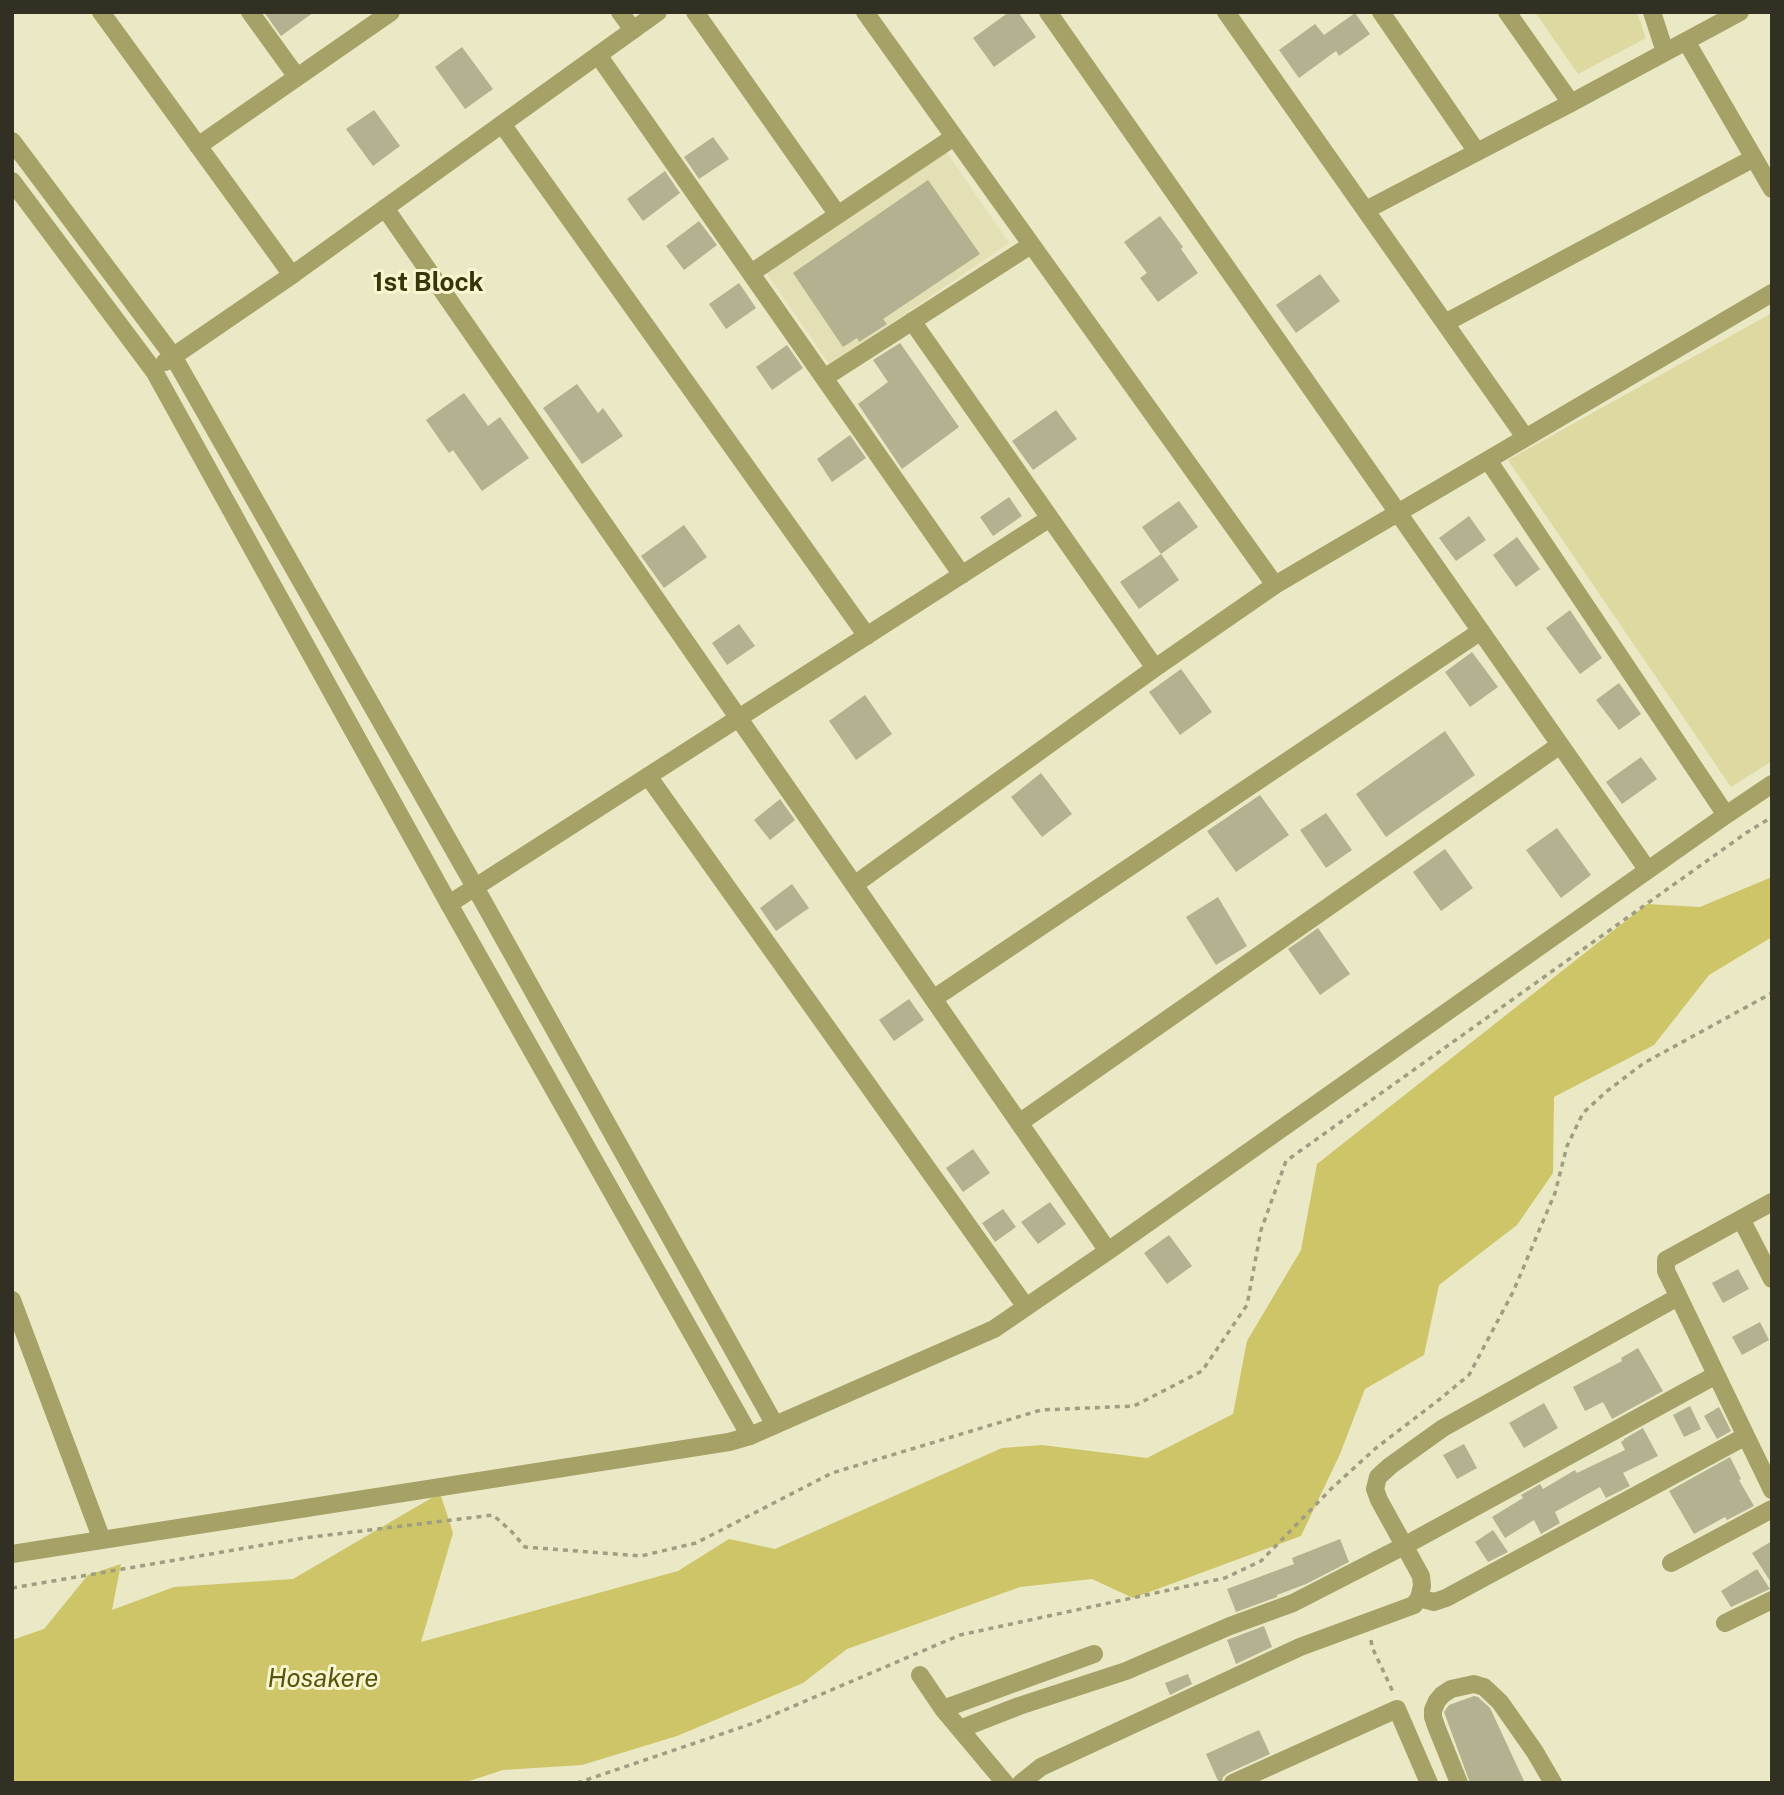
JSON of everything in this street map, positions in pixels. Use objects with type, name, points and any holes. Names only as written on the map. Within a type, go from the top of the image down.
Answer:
[{"type":"street","points":[[101,12],[292,275]]},
{"type":"street","points":[[250,12],[297,77]]},
{"type":"street","points":[[620,12],[633,30]]},
{"type":"street","points":[[154,371],[657,12]]},
{"type":"street","points":[[695,12],[838,215]]},
{"type":"street","points":[[865,12],[1275,585]]},
{"type":"street","points":[[1048,12],[1647,869]]},
{"type":"street","points":[[1226,12],[1525,437]]},
{"type":"street","points":[[1381,12],[1477,152]]},
{"type":"street","points":[[1507,12],[1571,103]]},
{"type":"street","points":[[1652,12],[1665,52]]},
{"type":"street","points":[[1366,210],[1740,12]]},
{"type":"street","points":[[198,146],[381,15]]},
{"type":"street","points":[[1686,41],[1772,189]]},
{"type":"street","points":[[598,55],[962,575]]},
{"type":"street","points":[[502,124],[867,636]]},
{"type":"street","points":[[751,274],[954,137]]},
{"type":"street","points":[[12,141],[173,356],[475,887],[775,1424]]},
{"type":"street","points":[[1445,323],[1754,158]]},
{"type":"street","points":[[12,181],[154,371],[449,904],[750,1436]]},
{"type":"street","points":[[385,208],[1108,1251]]},
{"type":"street","points":[[824,378],[1031,245]]},
{"type":"street","points":[[854,886],[1155,668],[1275,585],[1772,293]]},
{"type":"street","points":[[912,321],[1155,668]]},
{"type":"street","points":[[1488,460],[1726,815]]},
{"type":"street","points":[[449,904],[1050,518]]},
{"type":"street","points":[[933,999],[1481,631]]},
{"type":"street","points":[[1019,1124],[1560,744]]},
{"type":"street","points":[[648,776],[1026,1307]]},
{"type":"street","points":[[12,1553],[729,1442],[750,1436],[994,1329],[1647,869],[1772,784]]},
{"type":"street","points":[[1772,1202],[1666,1260],[1666,1271],[1772,1490]]},
{"type":"street","points":[[1741,1219],[1772,1279]]},
{"type":"street","points":[[1021,1783],[1041,1767],[1287,1653],[1414,1605],[1422,1587],[1421,1576],[1379,1500],[1375,1489],[1378,1477],[1443,1428],[1678,1297]]},
{"type":"street","points":[[12,1300],[102,1540]]},
{"type":"street","points":[[960,1729],[1019,1706],[1126,1671],[1230,1626],[1293,1603],[1405,1546],[1716,1375]]},
{"type":"street","points":[[1419,1598],[1434,1602],[1446,1598],[1745,1436]]},
{"type":"street","points":[[1671,1563],[1772,1509]]},
{"type":"street","points":[[1725,1623],[1772,1600]]},
{"type":"street","points":[[943,1709],[1094,1654]]},
{"type":"street","points":[[920,1675],[943,1709],[1005,1783]]},
{"type":"street","points":[[1459,1783],[1436,1726],[1433,1710],[1442,1695],[1451,1689],[1474,1684],[1484,1687],[1500,1702],[1553,1783]]},
{"type":"street","points":[[1233,1783],[1397,1709],[1429,1783]]},
{"type":"path","points":[[577,1783],[754,1723],[960,1634],[1225,1578],[1261,1561],[1332,1488],[1376,1448],[1469,1375],[1513,1292],[1555,1193],[1567,1146],[1583,1113],[1644,1063],[1772,992]]},
{"type":"path","points":[[1370,1622],[1372,1647],[1394,1694],[1397,1709]]},
{"type":"shaded area","points":[[1535,12],[1637,12],[1646,38],[1578,74]]},
{"type":"shaded area","points":[[945,150],[1009,243],[830,365],[766,272]]},
{"type":"shaded area","points":[[1772,313],[1772,761],[1731,787],[1508,460]]},
{"type":"water","name":"Hosakere","points":[[1772,877],[1772,937],[1709,975],[1654,1045],[1554,1097],[1553,1173],[1517,1225],[1439,1285],[1424,1355],[1365,1389],[1340,1454],[1301,1536],[1133,1598],[1092,1579],[1020,1587],[847,1649],[803,1683],[677,1736],[582,1765],[503,1770],[463,1783],[12,1783],[12,1640],[44,1629],[88,1575],[121,1564],[112,1610],[174,1587],[293,1579],[440,1493],[453,1533],[421,1642],[678,1571],[729,1539],[775,1549],[1002,1448],[1042,1445],[1147,1458],[1233,1414],[1247,1341],[1301,1250],[1317,1164],[1647,904],[1700,907]]},
{"type":"building","points":[[264,12],[314,12],[281,36]]},
{"type":"building","points":[[1009,12],[1018,12],[1036,37],[994,67],[973,38]]},
{"type":"building","points":[[1355,13],[1370,34],[1339,56],[1336,51],[1299,78],[1279,50],[1315,24],[1324,35]]},
{"type":"building","points":[[462,47],[493,89],[465,109],[435,67]]},
{"type":"building","points":[[374,110],[400,146],[373,166],[346,129]]},
{"type":"building","points":[[713,137],[729,159],[699,179],[684,157]]},
{"type":"building","points":[[665,171],[680,193],[643,221],[627,199]]},
{"type":"building","points":[[928,180],[980,254],[883,319],[887,324],[859,342],[857,338],[843,347],[793,273]]},
{"type":"building","points":[[1160,216],[1198,273],[1158,302],[1140,278],[1147,273],[1124,242]]},
{"type":"building","points":[[699,221],[717,245],[684,270],[666,246]]},
{"type":"building","points":[[1320,274],[1340,301],[1296,333],[1276,305]]},
{"type":"building","points":[[739,283],[756,308],[726,329],[709,304]]},
{"type":"building","points":[[900,343],[959,427],[902,469],[858,404],[888,382],[873,360]]},
{"type":"building","points":[[787,345],[803,368],[772,390],[756,367]]},
{"type":"building","points":[[577,384],[598,413],[603,408],[623,436],[582,464],[543,408]]},
{"type":"building","points":[[464,393],[488,426],[500,417],[529,458],[482,491],[453,450],[449,453],[426,420]]},
{"type":"building","points":[[1056,410],[1077,439],[1033,470],[1012,441]]},
{"type":"building","points":[[850,435],[866,458],[832,482],[817,459]]},
{"type":"building","points":[[1009,497],[1022,516],[993,536],[980,517]]},
{"type":"building","points":[[1179,501],[1198,527],[1161,554],[1142,527]]},
{"type":"building","points":[[1469,516],[1486,540],[1456,561],[1439,538]]},
{"type":"building","points":[[684,525],[707,557],[664,588],[641,556]]},
{"type":"building","points":[[1517,537],[1540,569],[1516,587],[1493,555]]},
{"type":"building","points":[[1161,554],[1179,580],[1139,609],[1120,582]]},
{"type":"building","points":[[1570,610],[1602,658],[1580,674],[1546,628]]},
{"type":"building","points":[[739,624],[755,646],[727,665],[712,643]]},
{"type":"building","points":[[1472,652],[1498,687],[1470,707],[1445,672]]},
{"type":"building","points":[[1181,669],[1212,712],[1180,735],[1149,692]]},
{"type":"building","points":[[1619,683],[1641,714],[1619,730],[1596,700]]},
{"type":"building","points":[[865,695],[892,734],[856,760],[829,721]]},
{"type":"building","points":[[1445,731],[1475,775],[1386,837],[1356,794]]},
{"type":"building","points":[[1641,757],[1657,779],[1622,804],[1606,782]]},
{"type":"building","points":[[1041,773],[1072,814],[1042,837],[1011,797]]},
{"type":"building","points":[[1260,795],[1289,835],[1236,872],[1207,831]]},
{"type":"building","points":[[780,799],[795,820],[770,840],[754,820]]},
{"type":"building","points":[[1326,813],[1352,850],[1326,868],[1300,830]]},
{"type":"building","points":[[1557,828],[1591,875],[1561,898],[1526,850]]},
{"type":"building","points":[[1445,849],[1473,888],[1441,911],[1413,872]]},
{"type":"building","points":[[792,884],[809,908],[776,931],[760,908]]},
{"type":"building","points":[[1218,897],[1247,946],[1216,965],[1186,917]]},
{"type":"building","points":[[1318,928],[1350,974],[1320,995],[1288,949]]},
{"type":"building","points":[[909,999],[924,1020],[894,1041],[879,1020]]},
{"type":"building","points":[[973,1149],[990,1173],[963,1192],[946,1168]]},
{"type":"building","points":[[1050,1202],[1066,1224],[1038,1244],[1021,1222]]},
{"type":"building","points":[[1003,1209],[1016,1227],[995,1242],[982,1223]]},
{"type":"building","points":[[1169,1235],[1192,1266],[1167,1284],[1144,1253]]},
{"type":"building","points":[[1738,1269],[1749,1289],[1723,1303],[1712,1283]]},
{"type":"building","points":[[1760,1322],[1769,1340],[1742,1355],[1732,1337]]},
{"type":"building","points":[[1638,1348],[1663,1391],[1612,1419],[1603,1402],[1585,1411],[1573,1387],[1622,1361],[1621,1358]]},
{"type":"building","points":[[1544,1403],[1558,1428],[1524,1448],[1509,1423]]},
{"type":"building","points":[[1690,1406],[1701,1429],[1684,1437],[1673,1415]]},
{"type":"building","points":[[1719,1407],[1731,1431],[1717,1439],[1704,1416]]},
{"type":"building","points":[[1643,1428],[1658,1456],[1623,1473],[1630,1486],[1606,1498],[1600,1487],[1555,1512],[1560,1523],[1541,1534],[1534,1520],[1505,1538],[1492,1517],[1540,1484],[1543,1489],[1575,1470],[1577,1473],[1625,1450],[1621,1442]]},
{"type":"building","points":[[1464,1444],[1477,1468],[1457,1479],[1443,1455]]},
{"type":"building","points":[[1730,1457],[1754,1506],[1727,1520],[1725,1517],[1694,1534],[1669,1491]]},
{"type":"building","points":[[1493,1530],[1508,1552],[1488,1562],[1475,1542]]},
{"type":"building","points":[[1340,1539],[1349,1562],[1277,1597],[1236,1612],[1227,1589],[1294,1564],[1292,1558]]},
{"type":"building","points":[[1772,1541],[1772,1584],[1752,1553]]},
{"type":"building","points":[[1757,1569],[1770,1589],[1731,1607],[1721,1591]]},
{"type":"building","points":[[1264,1626],[1272,1647],[1236,1664],[1227,1640]]},
{"type":"building","points":[[1188,1674],[1192,1684],[1170,1695],[1165,1683]]},
{"type":"building","points":[[1474,1696],[1490,1708],[1525,1783],[1470,1783],[1444,1712],[1449,1705]]},
{"type":"building","points":[[1259,1730],[1270,1754],[1228,1773],[1223,1777],[1222,1783],[1219,1783],[1206,1754]]},
{"type":"district","name":"1st Block","points":[[428,283]]}]
